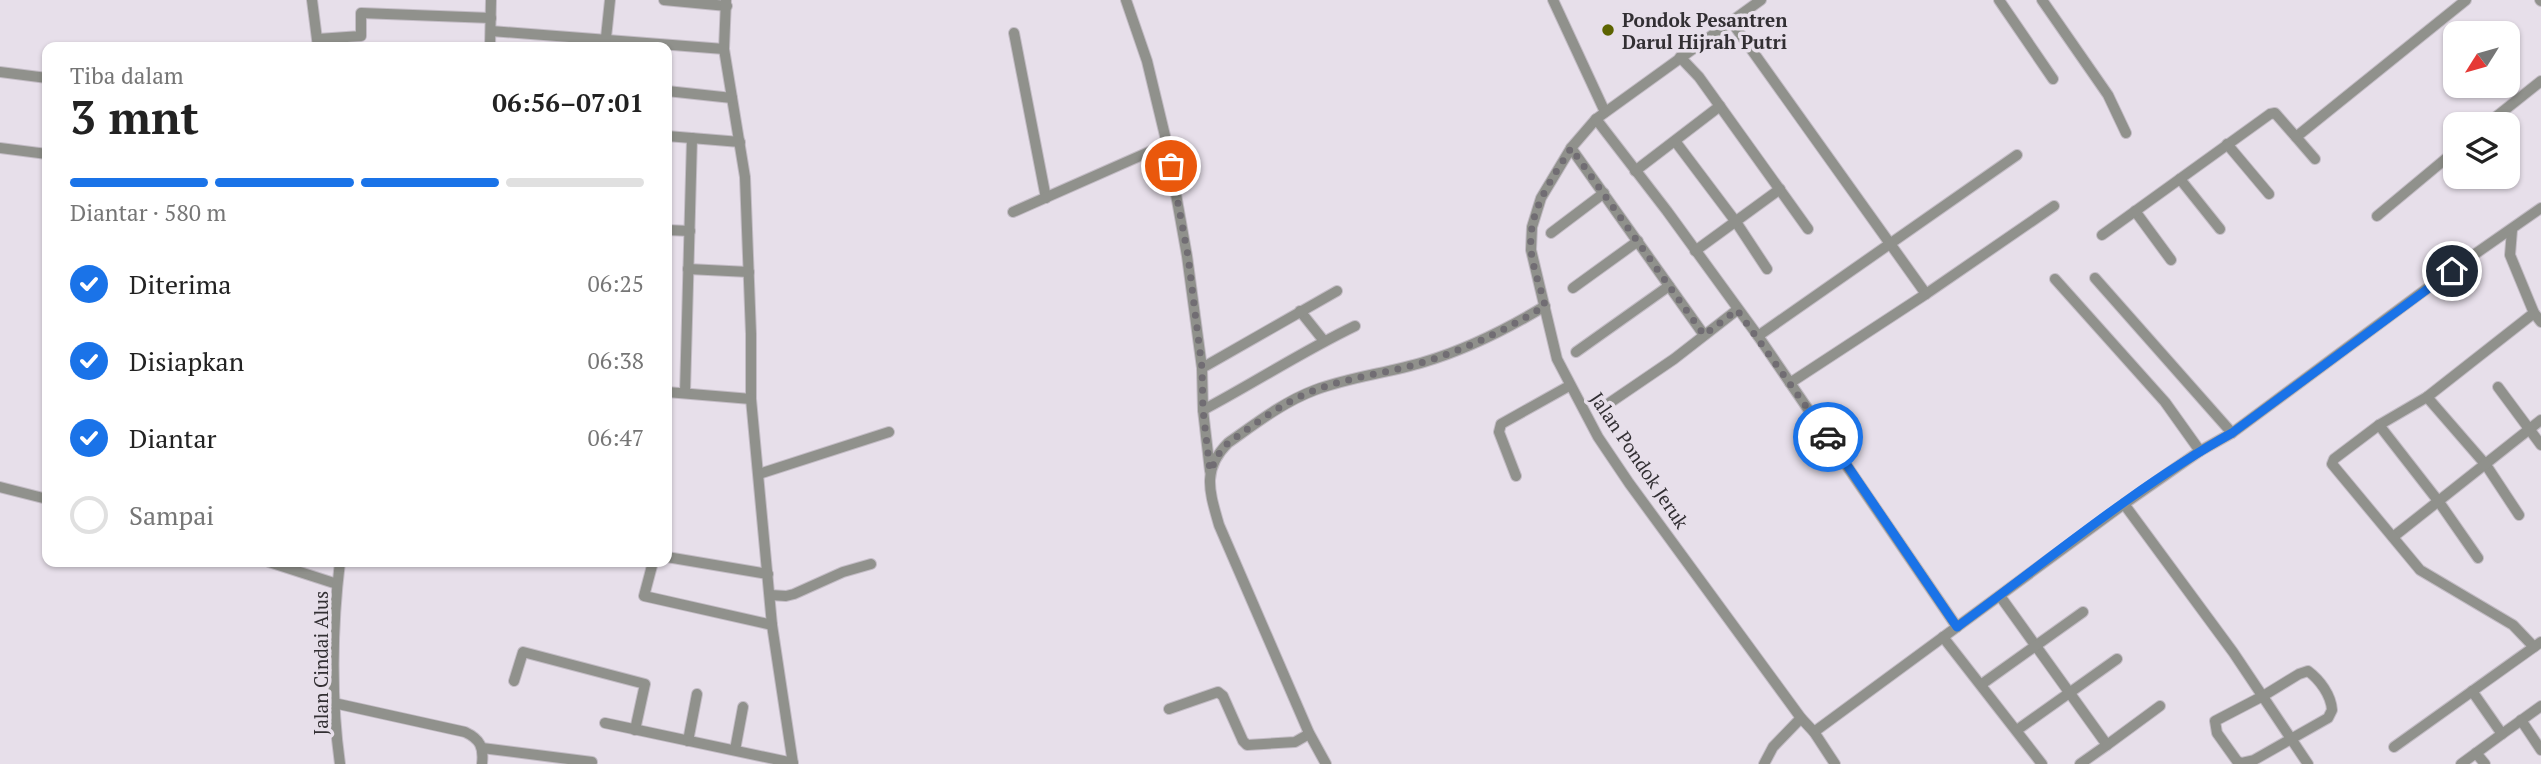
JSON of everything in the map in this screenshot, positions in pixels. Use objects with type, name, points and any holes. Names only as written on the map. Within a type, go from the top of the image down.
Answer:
[{"type":"street","points":[[312,0],[318,42]]},
{"type":"street","points":[[360,0],[362,42]]},
{"type":"street","points":[[491,0],[491,42]]},
{"type":"street","points":[[606,42],[610,0]]},
{"type":"street","points":[[604,723],[793,763],[772,625],[751,398],[745,177],[724,49],[726,3],[664,0]]},
{"type":"street","points":[[1126,0],[1147,61],[1167,144],[1188,256],[1202,368],[1210,489],[1219,525],[1309,734],[1326,764]]},
{"type":"street","points":[[1553,0],[1600,116],[1635,171],[1758,336],[1957,627]]},
{"type":"street","name":"Jalan Pondok Jeruk","points":[[1761,0],[1600,116],[1571,148],[1541,198],[1532,227],[1531,250],[1557,359],[1598,438],[1835,764]]},
{"type":"street","points":[[1999,0],[2053,79]]},
{"type":"street","points":[[2042,0],[2108,94],[2126,132]]},
{"type":"street","points":[[2296,137],[2466,0]]},
{"type":"street","points":[[361,13],[491,18]]},
{"type":"street","points":[[1731,21],[1926,294]]},
{"type":"street","points":[[491,31],[588,42]]},
{"type":"street","points":[[1014,33],[1046,198]]},
{"type":"street","points":[[672,47],[724,49]]},
{"type":"street","points":[[1680,57],[1699,77],[1808,229]]},
{"type":"street","points":[[0,72],[42,77]]},
{"type":"street","points":[[2502,112],[2541,81]]},
{"type":"street","points":[[672,92],[732,99]]},
{"type":"street","points":[[1635,171],[1720,106]]},
{"type":"street","points":[[2102,235],[2273,112],[2315,159]]},
{"type":"street","points":[[672,136],[740,142]]},
{"type":"street","points":[[685,393],[692,138]]},
{"type":"street","points":[[1675,141],[1767,269]]},
{"type":"street","points":[[1013,212],[1167,144]]},
{"type":"street","points":[[2227,144],[2269,194]]},
{"type":"street","points":[[0,148],[42,153]]},
{"type":"street","points":[[1571,148],[1704,335]]},
{"type":"street","points":[[1758,336],[2017,155]]},
{"type":"street","points":[[2377,216],[2443,161]]},
{"type":"street","points":[[2179,179],[2220,229]]},
{"type":"street","points":[[1695,251],[1780,189]]},
{"type":"street","points":[[1551,233],[1604,192]]},
{"type":"street","points":[[1790,383],[1926,294],[2054,205]]},
{"type":"street","points":[[1814,732],[2124,504],[2200,451],[2232,433],[2541,208]]},
{"type":"street","points":[[2135,211],[2171,260]]},
{"type":"street","points":[[672,230],[690,231]]},
{"type":"street","points":[[2394,747],[2538,644],[2513,625],[2420,570],[2332,464],[2334,459],[2379,425],[2427,397],[2538,318],[2510,255],[2512,230]]},
{"type":"street","points":[[1573,288],[1638,241]]},
{"type":"street","points":[[688,269],[749,272]]},
{"type":"street","points":[[2095,278],[2232,433]]},
{"type":"street","points":[[2054,279],[2165,402],[2200,451]]},
{"type":"street","points":[[1576,352],[1669,286]]},
{"type":"street","points":[[1202,368],[1337,291]]},
{"type":"street","points":[[1210,471],[1221,450],[1228,443],[1301,397],[1349,380],[1424,362],[1456,351],[1499,334],[1545,306]]},
{"type":"street","points":[[1602,408],[1674,359],[1737,310]]},
{"type":"street","points":[[1300,311],[1324,341]]},
{"type":"street","points":[[1203,410],[1324,341],[1356,326]]},
{"type":"street","points":[[1516,476],[1499,432],[1501,424],[1569,386]]},
{"type":"street","points":[[2498,387],[2541,445]]},
{"type":"street","points":[[672,392],[751,398]]},
{"type":"street","points":[[2427,397],[2486,465],[2519,515]]},
{"type":"street","points":[[2393,537],[2541,420]]},
{"type":"street","points":[[2379,425],[2439,502],[2478,558]]},
{"type":"street","points":[[759,474],[889,432]]},
{"type":"street","points":[[0,486],[42,498]]},
{"type":"street","points":[[2124,504],[2263,696],[2308,764]]},
{"type":"street","points":[[672,558],[768,574]]},
{"type":"street","points":[[770,595],[793,594],[843,572],[871,564]]},
{"type":"street","points":[[284,567],[337,584]]},
{"type":"street","name":"Jalan Cindai Alus","points":[[339,567],[334,703],[340,764]]},
{"type":"street","points":[[652,567],[643,596],[772,625]]},
{"type":"street","points":[[2000,596],[2107,745]]},
{"type":"street","points":[[1982,684],[2083,612]]},
{"type":"street","points":[[1943,637],[2042,764]]},
{"type":"street","points":[[514,681],[523,652],[645,684],[635,730]]},
{"type":"street","points":[[2017,730],[2117,659]]},
{"type":"street","points":[[2308,671],[2322,684],[2332,705],[2330,715],[2325,722],[2292,740],[2254,760],[2241,763],[2217,733],[2215,721],[2263,696],[2308,671]]},
{"type":"street","points":[[2472,691],[2502,734]]},
{"type":"street","points":[[1169,709],[1218,692],[1223,696],[1247,745],[1295,741],[1309,734]]},
{"type":"street","points":[[688,741],[696,694]]},
{"type":"street","points":[[334,703],[465,732],[474,736],[482,748],[482,764]]},
{"type":"street","points":[[2080,764],[2160,706]]},
{"type":"street","points":[[2461,764],[2541,706]]},
{"type":"street","points":[[734,750],[743,707]]},
{"type":"street","points":[[1764,764],[1773,747],[1801,718]]},
{"type":"street","points":[[2521,720],[2541,750]]},
{"type":"street","points":[[482,748],[592,762]]},
{"type":"street","points":[[2476,753],[2486,764]]},
{"type":"way so far","points":[[1171,166],[1188,256],[1202,368],[1203,410],[1210,471],[1221,450],[1228,443],[1301,397],[1349,380],[1424,362],[1456,351],[1499,334],[1545,306],[1531,250],[1532,227],[1541,198],[1571,148],[1704,335],[1737,310],[1828,437]]},
{"type":"place","name":"Pondok Pesantren Darul Hijrah Putri","points":[[1608,30]]},
{"type":"route","points":[[1828,437],[1957,627],[2124,504],[2200,451],[2232,433],[2452,271]]}]
